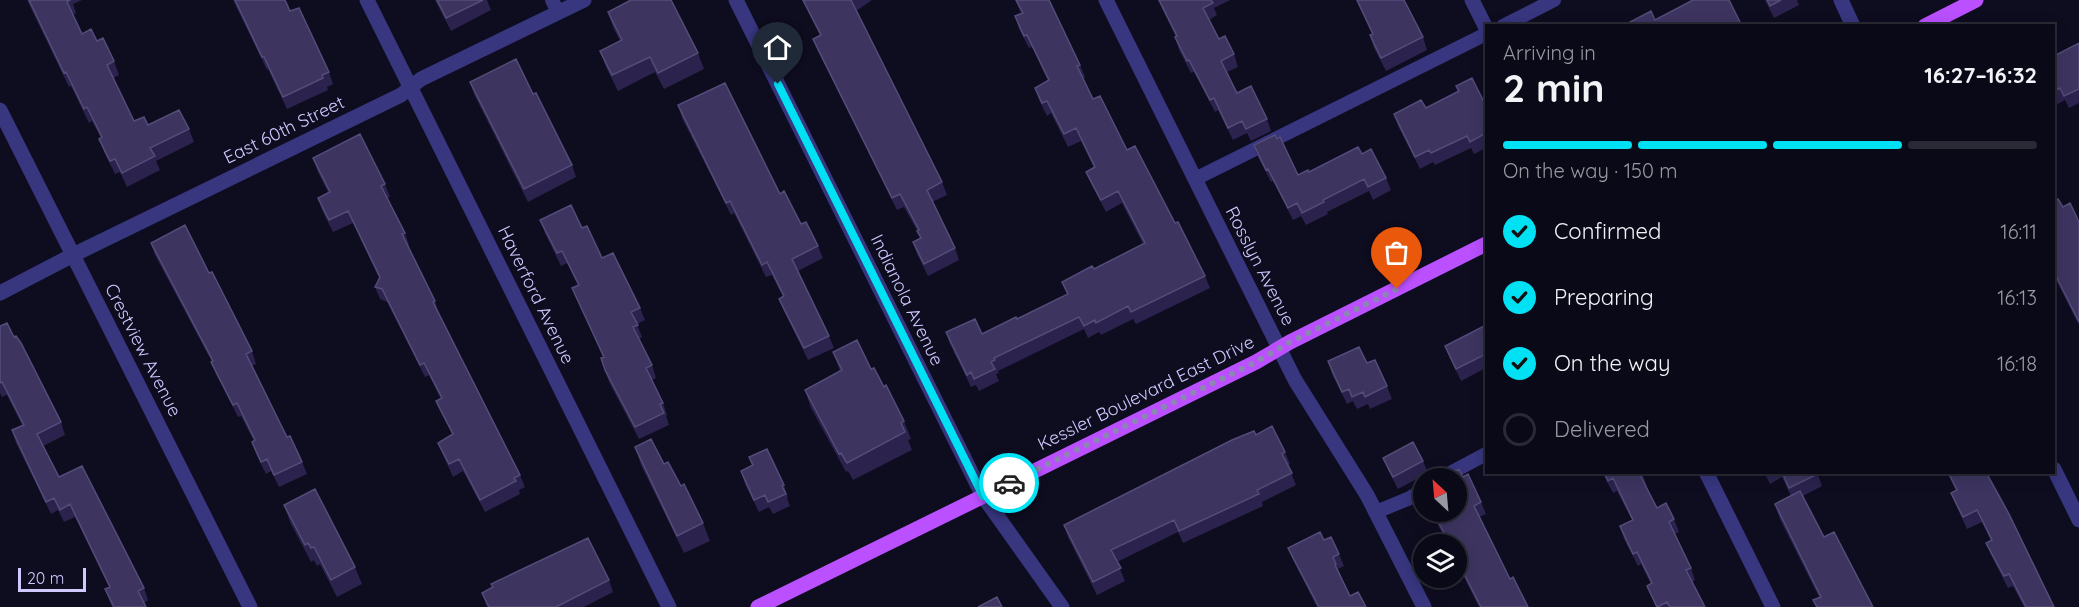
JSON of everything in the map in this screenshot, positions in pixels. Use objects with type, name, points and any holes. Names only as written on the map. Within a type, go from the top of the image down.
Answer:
[{"type":"main road","points":[[1929,24],[1976,0]]},
{"type":"main road","name":"Kessler Boulevard East Drive","points":[[758,607],[1280,349],[1485,245]]},
{"type":"street","name":"Haverford Avenue","points":[[367,0],[669,607]]},
{"type":"street","name":"East 60th Street","points":[[0,293],[400,95],[410,87],[555,6],[584,0]]},
{"type":"street","name":"Indianola Avenue","points":[[736,0],[983,496],[1062,607]]},
{"type":"street","name":"Rosslyn Avenue","points":[[1106,0],[1303,393],[1346,458],[1424,607]]},
{"type":"street","points":[[1472,0],[1485,26]]},
{"type":"street","points":[[1841,0],[1852,24]]},
{"type":"street","name":"Crestview Avenue","points":[[0,110],[250,607]]},
{"type":"street","points":[[2055,471],[2079,520]]},
{"type":"street","points":[[1707,474],[1773,607]]},
{"type":"lane","points":[[1507,24],[1554,0]]},
{"type":"lane","points":[[1195,179],[1485,34]]},
{"type":"lane","points":[[1460,468],[1485,455]]},
{"type":"lane","points":[[1376,512],[1413,496]]},
{"type":"building","points":[[29,0],[70,0],[67,2],[82,34],[91,29],[97,41],[103,38],[114,61],[107,65],[134,121],[144,117],[148,125],[179,110],[189,129],[150,148],[155,156],[122,173],[115,159],[110,161],[99,139],[102,137],[87,107],[84,109],[66,72],[64,73]]},
{"type":"building","points":[[235,0],[285,0],[290,11],[299,8],[329,72],[322,75],[323,78],[283,97]]},
{"type":"building","points":[[437,0],[483,0],[446,18]]},
{"type":"building","points":[[631,0],[671,0],[698,53],[658,73],[650,57],[612,75],[600,51],[622,40],[608,12]]},
{"type":"building","points":[[803,0],[851,0],[942,182],[927,190],[955,248],[924,264],[913,242],[921,238],[917,231],[919,230],[900,194],[892,198],[813,39],[821,35]]},
{"type":"building","points":[[1016,0],[1049,0],[1080,65],[1077,66],[1093,99],[1100,96],[1127,150],[1135,146],[1175,223],[1178,222],[1205,276],[1131,312],[1128,306],[1096,323],[1095,320],[1084,326],[1079,317],[994,358],[995,360],[991,362],[995,369],[974,379],[971,372],[967,375],[946,332],[975,319],[982,334],[1016,317],[1017,319],[1068,294],[1062,282],[1092,266],[1094,269],[1145,243],[1118,191],[1101,200],[1086,172],[1095,167],[1076,128],[1064,134],[1047,101],[1042,103],[1035,88],[1049,80],[1015,16],[1023,13]]},
{"type":"building","points":[[1159,0],[1211,0],[1213,3],[1203,8],[1219,39],[1225,36],[1234,54],[1221,61],[1237,93],[1251,86],[1267,119],[1246,129],[1242,121],[1228,128],[1214,98],[1210,100],[1189,60],[1187,61]]},
{"type":"building","points":[[1357,0],[1404,0],[1423,37],[1381,58]]},
{"type":"building","points":[[1693,0],[1729,0],[1741,24],[1628,23],[1651,11],[1655,20]]},
{"type":"building","points":[[1767,0],[1781,0],[1770,6]]},
{"type":"building","points":[[2079,43],[2079,89],[2064,96],[2060,88],[2055,90],[2055,55]]},
{"type":"building","points":[[516,59],[533,94],[536,93],[572,165],[524,189],[470,82]]},
{"type":"building","points":[[1472,78],[1485,104],[1485,134],[1470,142],[1467,136],[1431,153],[1429,150],[1415,157],[1394,114],[1421,100],[1426,108],[1459,91],[1456,86]]},
{"type":"building","points":[[725,83],[780,194],[784,191],[801,224],[806,222],[818,246],[792,259],[829,336],[804,348],[779,299],[784,296],[767,262],[762,265],[730,201],[726,203],[678,105]]},
{"type":"building","points":[[360,134],[385,184],[381,186],[405,233],[402,234],[435,301],[433,302],[520,475],[514,478],[516,481],[480,500],[459,459],[449,464],[438,443],[453,434],[436,401],[442,398],[424,363],[420,365],[382,289],[375,287],[380,277],[348,211],[329,220],[318,198],[330,192],[313,158]]},
{"type":"building","points":[[1275,135],[1277,139],[1280,137],[1298,175],[1308,170],[1309,172],[1358,147],[1362,154],[1371,149],[1386,178],[1368,187],[1364,179],[1302,213],[1297,203],[1288,208],[1254,145]]},
{"type":"building","points":[[2058,199],[2063,207],[2070,203],[2079,222],[2079,322],[2055,274],[2055,200]]},
{"type":"building","points":[[571,205],[582,228],[587,226],[602,258],[613,253],[640,308],[631,312],[638,325],[633,327],[652,365],[646,368],[663,403],[660,404],[664,413],[635,427],[605,370],[601,358],[604,357],[572,288],[579,285],[562,251],[557,253],[540,220]]},
{"type":"building","points":[[185,225],[252,351],[246,354],[287,437],[290,436],[302,462],[274,475],[267,459],[261,462],[252,442],[255,440],[237,403],[233,405],[211,362],[213,361],[151,243]]},
{"type":"building","points":[[7,323],[14,337],[16,336],[21,343],[61,422],[37,434],[59,477],[82,466],[144,588],[138,591],[146,607],[114,607],[105,589],[110,587],[70,504],[60,510],[54,498],[46,502],[12,430],[24,425],[2,382],[0,383],[0,326]]},
{"type":"building","points":[[1485,326],[1485,354],[1456,369],[1445,346]]},
{"type":"building","points":[[857,340],[871,369],[874,368],[884,387],[886,385],[904,421],[901,423],[905,432],[847,463],[841,453],[839,454],[805,390],[842,370],[833,352]]},
{"type":"building","points":[[1359,347],[1367,363],[1375,360],[1387,386],[1365,397],[1363,392],[1352,397],[1349,389],[1342,392],[1328,361]]},
{"type":"building","points":[[1272,426],[1292,473],[1257,490],[1259,494],[1179,531],[1174,520],[1111,550],[1121,568],[1093,582],[1064,525],[1232,440],[1254,431],[1256,435]]},
{"type":"building","points":[[651,439],[664,464],[668,462],[681,486],[684,484],[703,523],[677,536],[635,447]]},
{"type":"building","points":[[1413,442],[1423,461],[1393,477],[1383,458]]},
{"type":"building","points":[[767,449],[786,494],[768,502],[765,495],[754,500],[741,471],[753,465],[749,457]]},
{"type":"building","points":[[1468,474],[1481,502],[1474,506],[1510,579],[1513,577],[1528,607],[1481,607],[1467,580],[1467,534],[1445,534],[1438,522],[1467,522]]},
{"type":"building","points":[[1605,474],[1643,474],[1640,475],[1657,508],[1666,503],[1674,519],[1669,522],[1691,568],[1686,570],[1705,607],[1670,607],[1667,602],[1657,607],[1647,586],[1652,583],[1637,552],[1633,554],[1620,526],[1633,520],[1613,478],[1608,481]]},
{"type":"building","points":[[1783,474],[1818,474],[1789,488]]},
{"type":"building","points":[[1949,474],[1987,474],[2054,607],[2026,607],[2009,574],[2004,576],[1986,543],[1992,540],[1977,510],[1963,517],[1951,493],[1957,490]]},
{"type":"building","points":[[315,489],[355,567],[331,580],[314,547],[311,548],[308,543],[305,545],[284,505]]},
{"type":"building","points":[[1800,491],[1824,537],[1834,532],[1873,607],[1817,607],[1813,600],[1821,597],[1775,504]]},
{"type":"building","points":[[1320,532],[1324,540],[1331,537],[1339,554],[1333,557],[1335,565],[1350,596],[1358,592],[1366,607],[1319,607],[1288,548]]},
{"type":"building","points":[[588,538],[609,580],[556,607],[489,607],[482,593],[493,587],[491,584]]},
{"type":"building","points":[[997,597],[1002,607],[978,607]]},
{"type":"way so far","points":[[1009,483],[1256,362],[1290,342],[1397,289]]},
{"type":"route","points":[[778,84],[983,496],[1009,483]]}]
